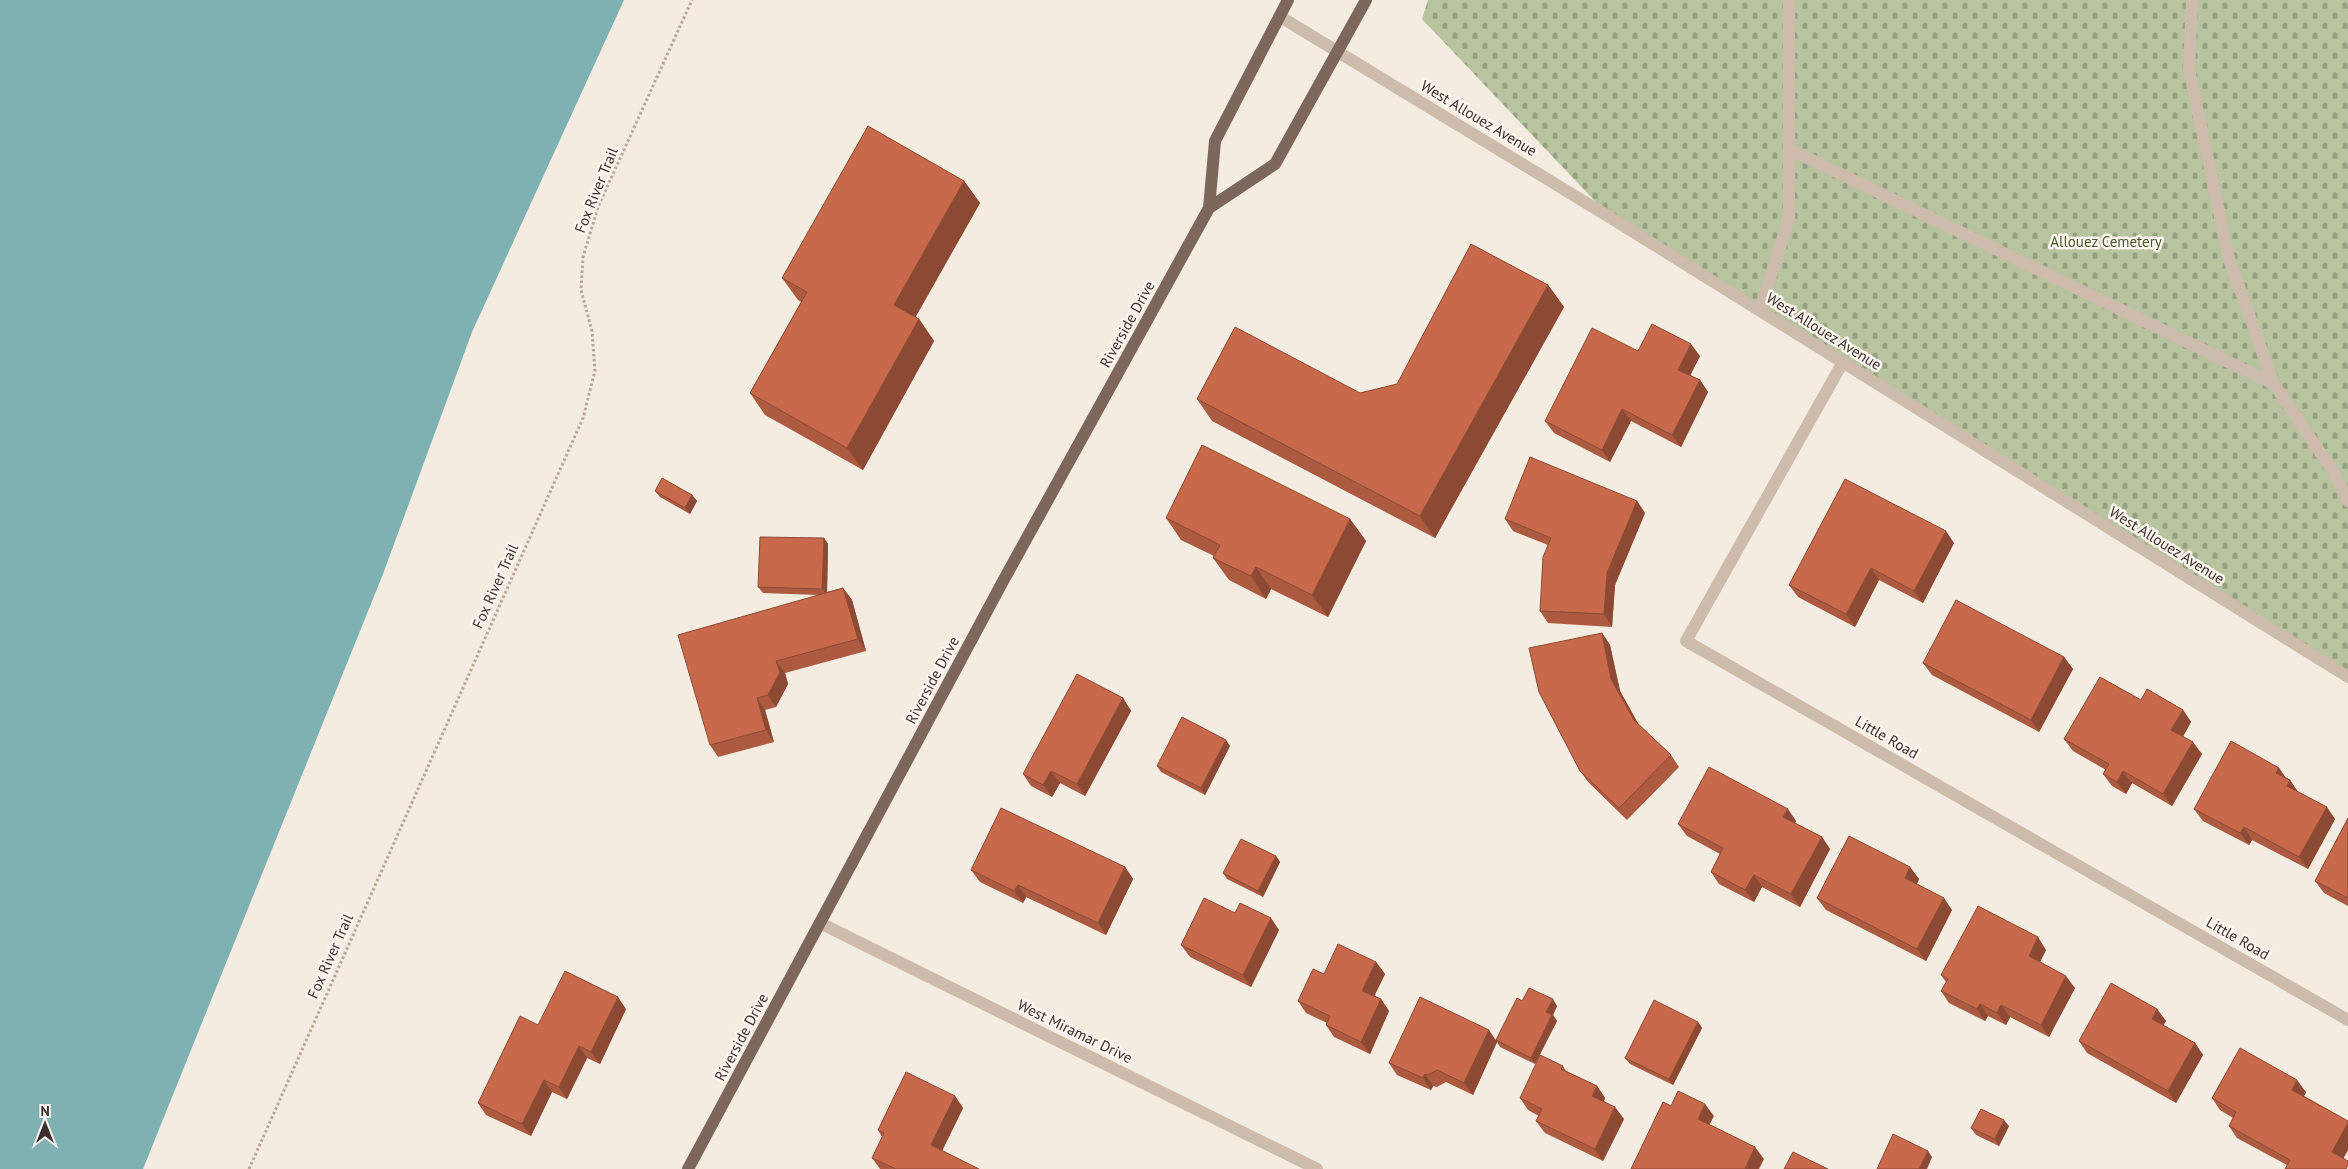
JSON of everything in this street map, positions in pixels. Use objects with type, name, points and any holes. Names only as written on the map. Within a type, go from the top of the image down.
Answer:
[{"type":"main road","name":"Riverside Drive","points":[[688,1169],[1007,575],[1210,208],[1215,141],[1288,0]]},
{"type":"main road","name":"Riverside Drive","points":[[1210,208],[1275,164],[1366,0]]},
{"type":"street","points":[[1760,310],[1789,219],[1789,0]]},
{"type":"street","points":[[2192,0],[2189,69],[2229,258],[2274,384],[2334,474],[2348,501]]},
{"type":"street","name":"West Allouez Avenue","points":[[1279,16],[1760,310],[2348,677]]},
{"type":"street","points":[[1789,149],[2274,384]]},
{"type":"street","name":"Little Road","points":[[1843,362],[1686,641],[2348,1020]]},
{"type":"street","name":"West Miramar Drive","points":[[820,923],[1317,1169]]},
{"type":"path","name":"Fox River Trail","points":[[250,1169],[583,418],[595,371],[592,331],[581,290],[583,257],[598,207],[692,0]]},
{"type":"green space","name":"Allouez Cemetery","points":[[1428,0],[2348,0],[2348,677],[1611,218],[1422,19]]},
{"type":"water","points":[[0,0],[624,0],[472,332],[383,574],[143,1169],[0,1169]]},
{"type":"building","points":[[868,126],[964,181],[894,305],[919,319],[847,448],[750,393],[807,292],[782,278]]},
{"type":"building","points":[[1471,244],[1548,285],[1420,516],[1197,399],[1235,327],[1360,393],[1397,384]]},
{"type":"building","points":[[1652,324],[1691,344],[1678,370],[1700,380],[1672,435],[1622,409],[1602,450],[1545,421],[1592,328],[1638,351]]},
{"type":"building","points":[[1202,445],[1350,519],[1312,595],[1256,567],[1251,576],[1213,558],[1220,545],[1166,518]]},
{"type":"building","points":[[1530,457],[1637,501],[1607,573],[1604,614],[1540,611],[1543,557],[1551,538],[1505,519]]},
{"type":"building","points":[[662,478],[692,495],[685,508],[655,491]]},
{"type":"building","points":[[1845,479],[1946,531],[1914,591],[1871,568],[1846,614],[1789,585]]},
{"type":"building","points":[[760,537],[824,538],[822,589],[758,587]]},
{"type":"building","points":[[843,588],[858,639],[776,661],[780,672],[768,695],[757,698],[766,730],[710,745],[678,635]]},
{"type":"building","points":[[1956,600],[2064,657],[2031,720],[1923,663]]},
{"type":"building","points":[[1602,633],[1611,679],[1634,720],[1671,755],[1619,808],[1580,771],[1539,692],[1529,648]]},
{"type":"building","points":[[1077,674],[1123,698],[1077,784],[1051,771],[1043,785],[1023,774]]},
{"type":"building","points":[[2100,677],[2141,700],[2147,689],[2183,710],[2171,730],[2193,742],[2163,794],[2123,771],[2117,782],[2103,774],[2109,764],[2064,739]]},
{"type":"building","points":[[1182,717],[1226,740],[1201,788],[1157,766]]},
{"type":"building","points":[[2231,741],[2279,768],[2276,773],[2290,780],[2287,786],[2327,807],[2299,857],[2244,827],[2240,833],[2194,809]]},
{"type":"building","points":[[1709,767],[1788,809],[1783,817],[1822,837],[1791,894],[1754,875],[1745,890],[1711,872],[1723,848],[1678,824]]},
{"type":"building","points":[[1001,808],[1125,867],[1098,923],[1018,885],[1014,891],[971,870]]},
{"type":"building","points":[[2348,818],[2348,898],[2315,881]]},
{"type":"building","points":[[1849,836],[1910,867],[1905,878],[1944,898],[1917,949],[1817,898]]},
{"type":"building","points":[[1241,839],[1276,856],[1258,891],[1223,873]]},
{"type":"building","points":[[1204,898],[1235,913],[1240,903],[1271,918],[1243,975],[1181,945]]},
{"type":"building","points":[[1978,906],[2038,937],[2029,956],[2066,976],[2041,1025],[2001,1005],[1997,1013],[1980,1004],[1977,1009],[1941,991],[1948,979],[1941,975]]},
{"type":"building","points":[[1338,944],[1376,962],[1362,991],[1381,999],[1361,1042],[1326,1025],[1330,1016],[1298,1001],[1313,969],[1324,974]]},
{"type":"building","points":[[565,971],[618,997],[591,1052],[579,1046],[559,1087],[544,1080],[522,1124],[478,1103],[520,1016],[538,1025]]},
{"type":"building","points":[[2111,983],[2157,1009],[2152,1019],[2195,1043],[2168,1091],[2079,1041]]},
{"type":"building","points":[[1529,988],[1553,999],[1546,1012],[1552,1015],[1531,1058],[1496,1040],[1517,998],[1522,1001]]},
{"type":"building","points":[[1420,997],[1489,1030],[1464,1083],[1437,1070],[1428,1075],[1425,1074],[1423,1078],[1389,1063]]},
{"type":"building","points":[[1654,1000],[1698,1022],[1669,1079],[1625,1058]]},
{"type":"building","points":[[2240,1048],[2297,1080],[2292,1090],[2348,1121],[2332,1152],[2348,1161],[2346,1169],[2285,1169],[2290,1160],[2229,1126],[2236,1112],[2212,1098]]},
{"type":"building","points":[[1540,1055],[1563,1066],[1561,1069],[1597,1086],[1592,1096],[1615,1107],[1595,1149],[1536,1121],[1542,1109],[1520,1098]]},
{"type":"building","points":[[906,1072],[955,1096],[931,1145],[979,1169],[896,1169],[872,1158],[884,1133],[878,1130]]},
{"type":"building","points":[[1678,1091],[1705,1104],[1698,1119],[1755,1147],[1745,1169],[1631,1169],[1663,1102],[1671,1106]]},
{"type":"building","points":[[1981,1109],[2004,1120],[1995,1139],[1971,1128]]},
{"type":"building","points":[[1893,1134],[1928,1151],[1919,1169],[1877,1169]]},
{"type":"building","points":[[1793,1152],[1828,1169],[1784,1169]]}]
